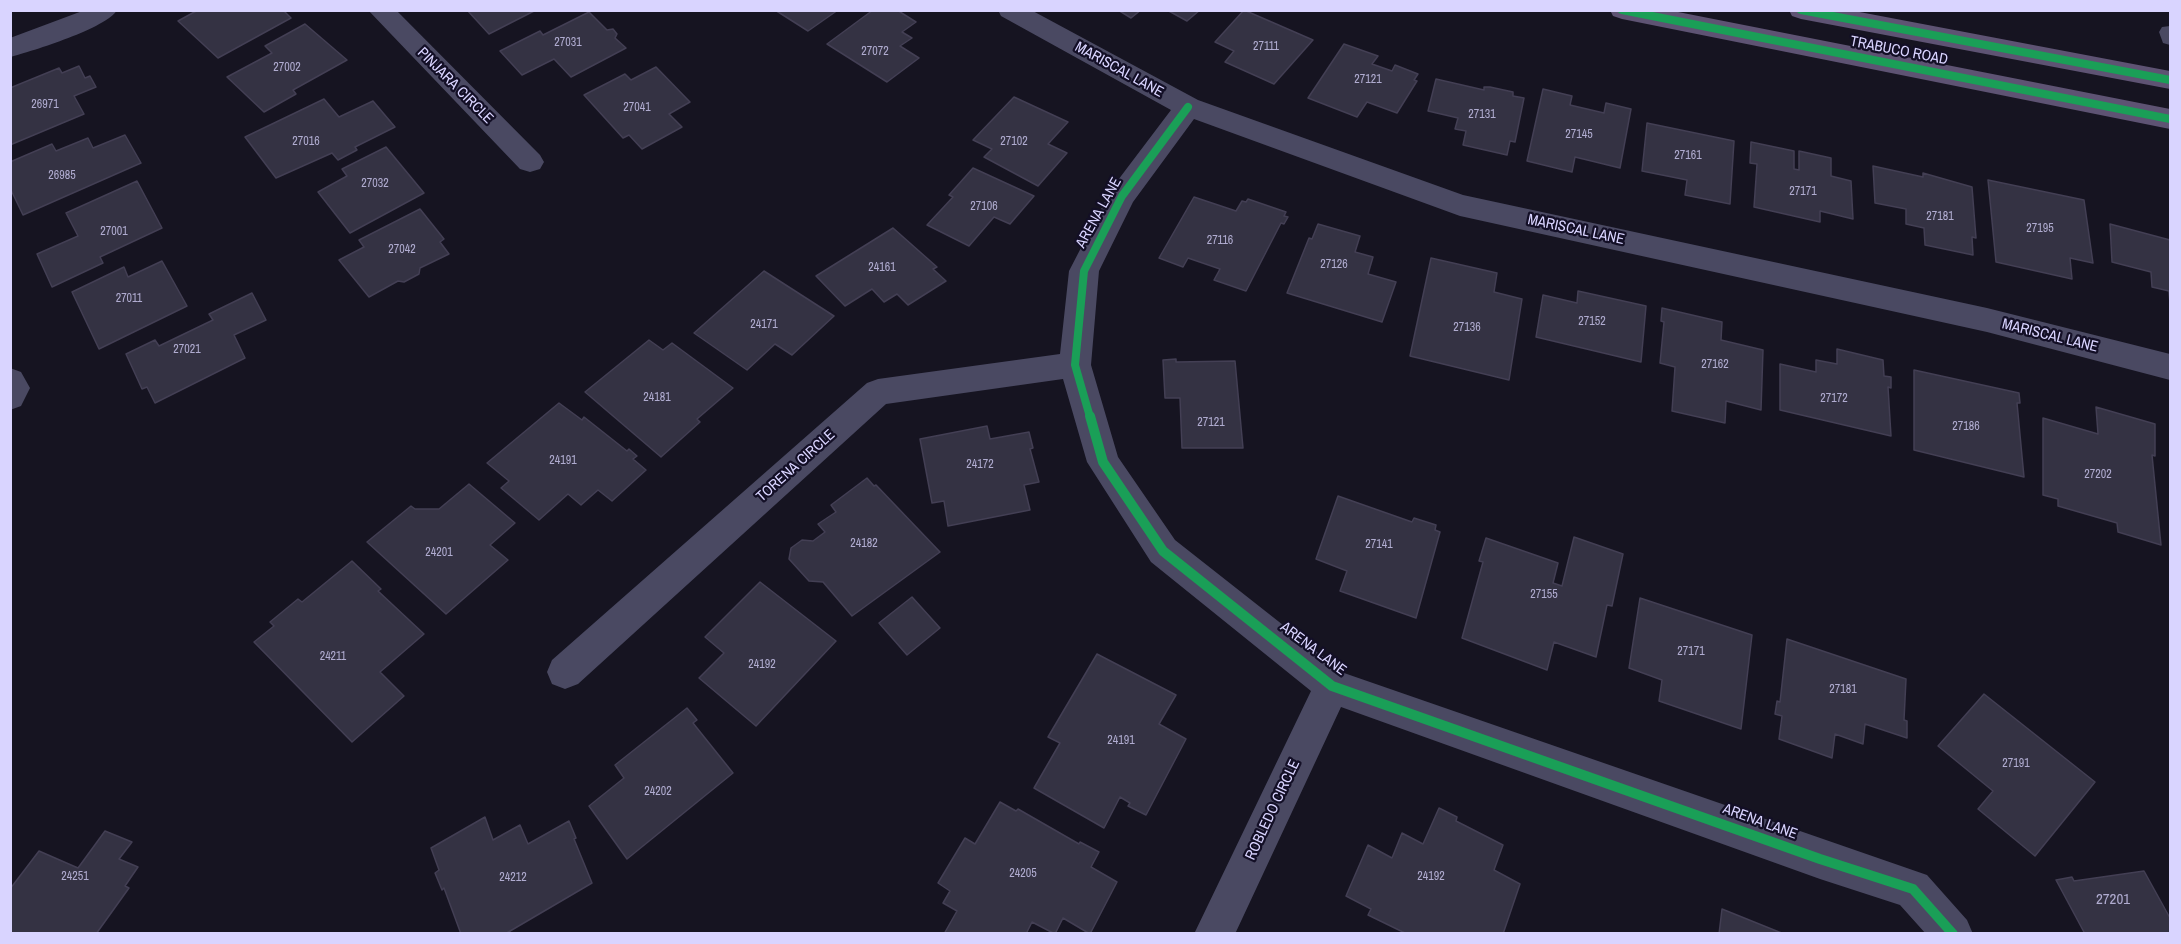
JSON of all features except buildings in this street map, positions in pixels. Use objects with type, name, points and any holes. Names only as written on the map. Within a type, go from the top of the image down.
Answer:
[{"type":"main road","name":"TRABUCO ROAD","points":[[1622,10],[2170,119]]},
{"type":"main road","name":"TRABUCO ROAD","points":[[1801,10],[2170,80]]},
{"type":"street","points":[[10,48],[88,20],[105,10]]},
{"type":"street","name":"PINJARA CIRCLE","points":[[380,10],[530,162]]},
{"type":"street","name":"MARISCAL LANE","points":[[1010,10],[1188,107],[1460,205],[1987,320],[2170,367]]},
{"type":"street","name":"ARENA LANE","points":[[1188,107],[1122,196],[1084,271],[1075,365],[1103,462],[1163,551],[1332,686],[1820,859],[1913,889],[1953,933]]},
{"type":"street","name":"TORENA CIRCLE","points":[[565,672],[879,392],[1075,365]]},
{"type":"street","points":[[10,381],[14,388],[10,397]]},
{"type":"street","name":"ROBLEDO CIRCLE","points":[[1214,933],[1332,686]]},
{"type":"cycle path","points":[[1622,10],[2170,119]]},
{"type":"cycle path","points":[[1801,10],[2170,80]]},
{"type":"cycle path","points":[[1188,107],[1122,196],[1084,271],[1075,365],[1103,462],[1163,551],[1332,686],[1820,859],[1913,889],[1953,934]]}]
